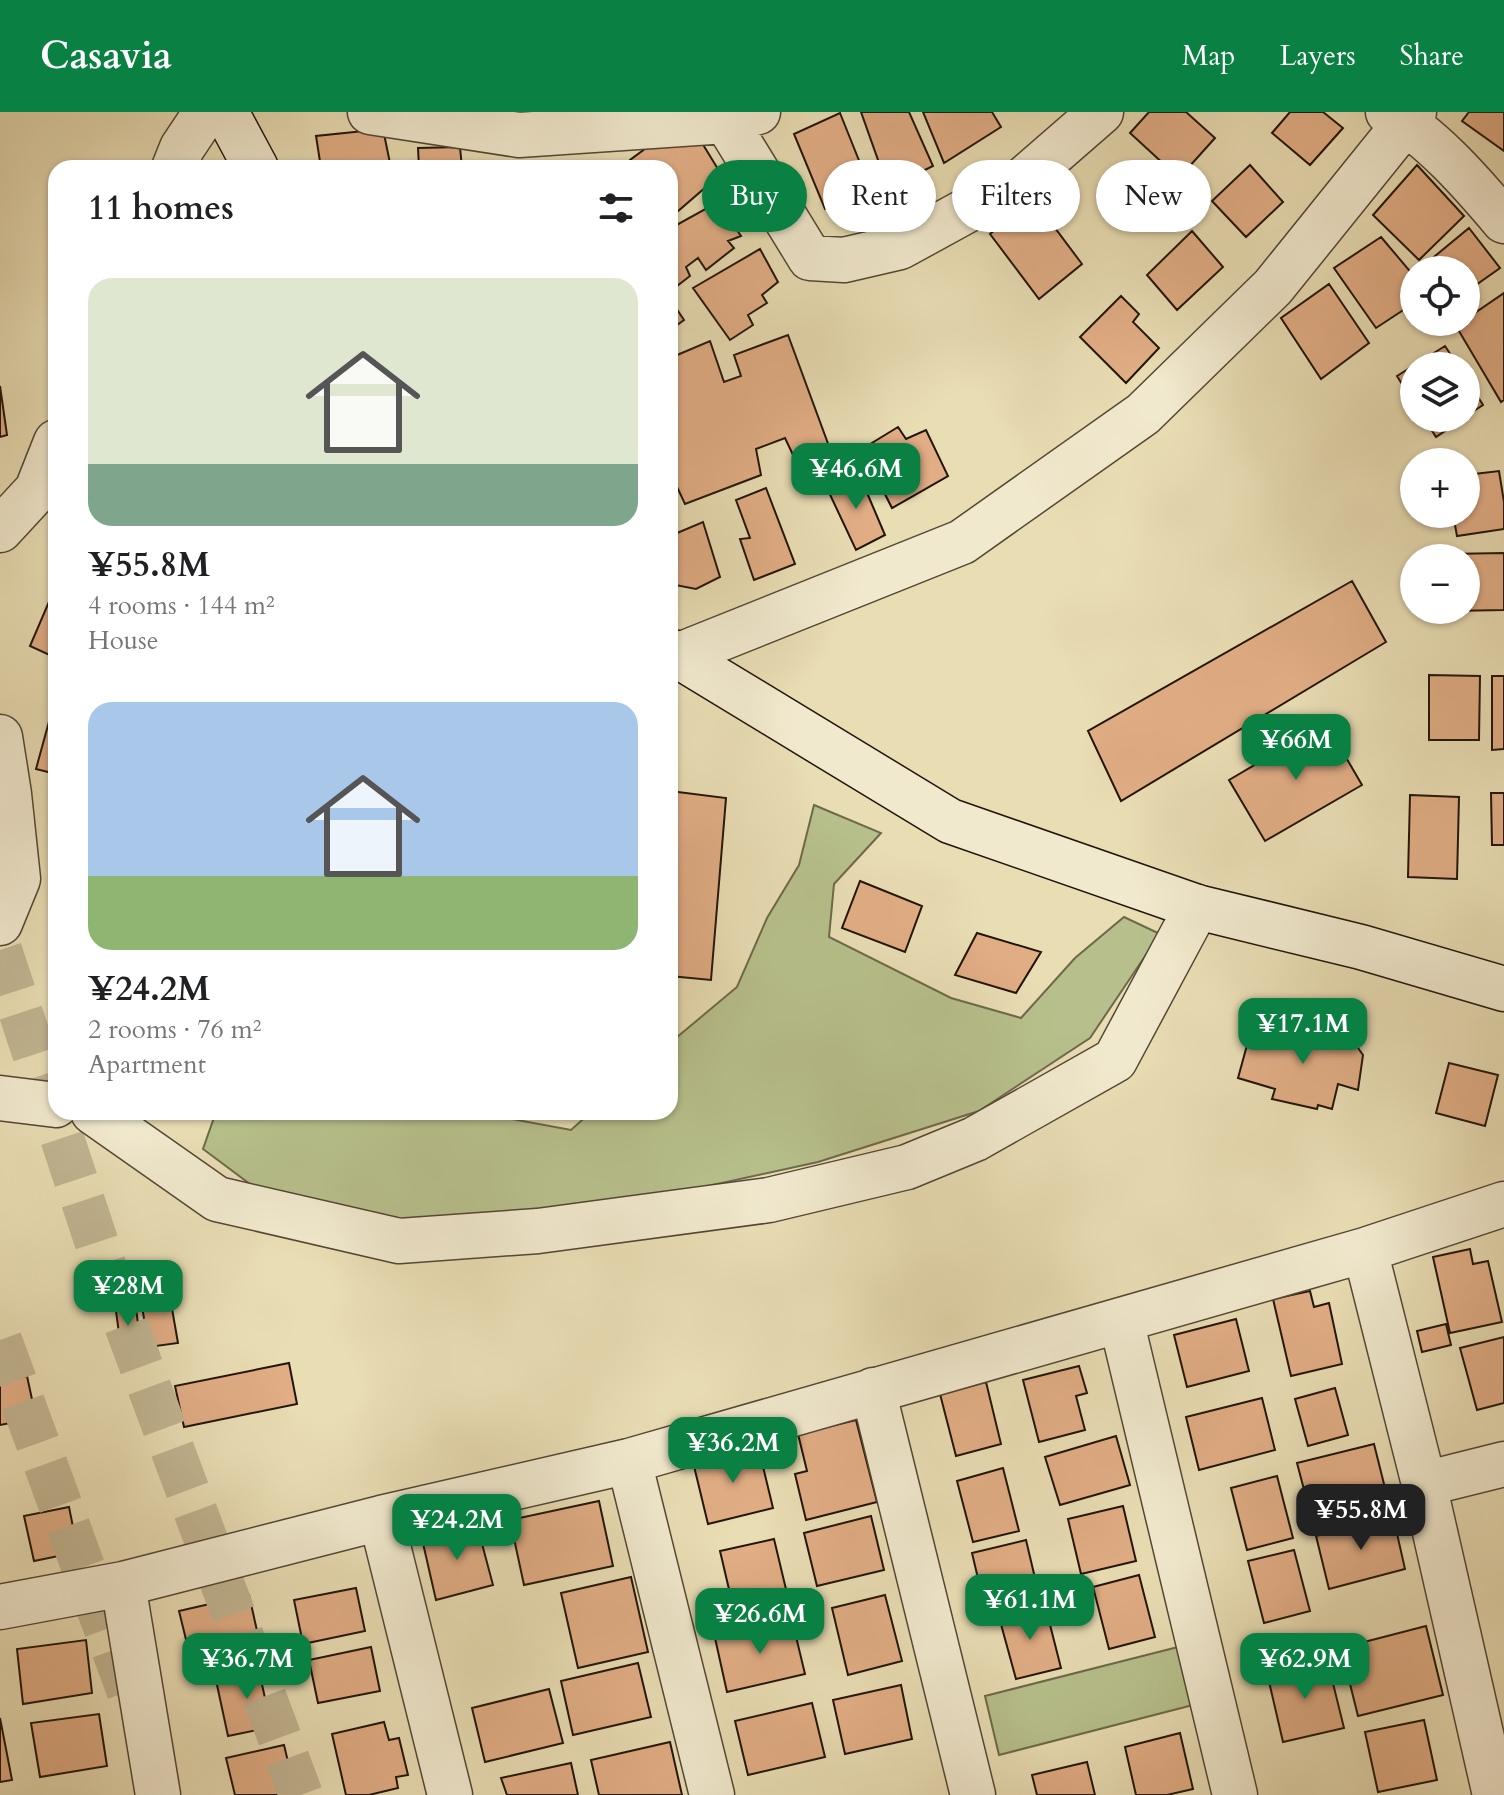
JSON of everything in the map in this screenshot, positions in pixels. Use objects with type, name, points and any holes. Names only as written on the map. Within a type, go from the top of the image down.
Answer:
[{"type":"street","points":[[177,160],[206,112]]},
{"type":"street","points":[[226,112],[252,160]]},
{"type":"street","points":[[370,112],[519,135],[631,119],[742,117],[810,258],[844,260],[900,247],[1024,179],[1101,112]]},
{"type":"street","points":[[678,651],[962,542],[1143,414],[1273,287],[1403,116],[1478,190],[1504,221]]},
{"type":"street","points":[[0,530],[37,490],[48,462]]},
{"type":"street","points":[[678,656],[950,821],[1197,907],[1361,947],[1504,989]]},
{"type":"street","points":[[0,737],[18,879],[0,923]]},
{"type":"street","points":[[104,1120],[217,1199],[399,1241],[538,1231],[769,1200],[907,1167],[975,1139],[1115,1060],[1197,907]]},
{"type":"street","points":[[0,1098],[48,1104]]},
{"type":"street","points":[[0,1607],[123,1584],[381,1518],[629,1461],[1365,1250],[1504,1204]]},
{"type":"street","points":[[1365,1250],[1424,1484],[1495,1795]]},
{"type":"street","points":[[1121,1320],[1235,1795]]},
{"type":"street","points":[[873,1390],[973,1795]]},
{"type":"street","points":[[629,1461],[712,1795]]},
{"type":"street","points":[[1424,1484],[1504,1464]]},
{"type":"street","points":[[381,1518],[450,1795]]},
{"type":"street","points":[[123,1584],[158,1795]]},
{"type":"green space","points":[[814,805],[881,833],[834,884],[829,937],[951,998],[1021,1018],[1075,958],[1124,917],[1160,934],[1090,1038],[979,1111],[818,1162],[653,1198],[486,1218],[381,1222],[250,1184],[203,1149],[213,1120],[517,1120],[571,1130],[582,1120],[678,1120],[678,1036],[737,987],[767,918],[799,865]]},
{"type":"green space","points":[[1178,1647],[1193,1705],[999,1755],[985,1696]]},
{"type":"building","points":[[861,112],[909,112],[930,160],[878,160]]},
{"type":"building","points":[[923,112],[992,112],[1001,127],[944,163]]},
{"type":"building","points":[[1149,112],[1186,112],[1215,138],[1195,160],[1159,160],[1130,133]]},
{"type":"building","points":[[1290,112],[1323,112],[1343,128],[1310,165],[1272,133]]},
{"type":"building","points":[[1469,112],[1504,112],[1504,151],[1462,121]]},
{"type":"building","points":[[840,113],[859,160],[823,160],[823,204],[807,160],[794,134]]},
{"type":"building","points":[[383,129],[389,160],[320,160],[316,136]]},
{"type":"building","points":[[699,138],[712,160],[702,160],[702,190],[678,211],[678,160],[630,160],[657,140]]},
{"type":"building","points":[[460,147],[461,160],[419,160],[418,148]]},
{"type":"building","points":[[1250,165],[1283,202],[1246,237],[1212,201]]},
{"type":"building","points":[[1417,165],[1464,216],[1423,256],[1415,256],[1373,215]]},
{"type":"building","points":[[702,211],[702,232],[738,232],[741,236],[728,241],[734,248],[706,270],[698,258],[686,267],[690,276],[678,285],[678,224]]},
{"type":"building","points":[[1469,228],[1500,268],[1480,282],[1480,256],[1435,256]]},
{"type":"building","points":[[1058,232],[1082,264],[1039,299],[990,234]]},
{"type":"building","points":[[1191,232],[1223,267],[1177,310],[1147,275]]},
{"type":"building","points":[[1381,237],[1400,259],[1400,312],[1376,328],[1334,268]]},
{"type":"building","points":[[760,249],[778,282],[762,295],[767,303],[748,315],[753,325],[730,340],[693,288]]},
{"type":"building","points":[[1329,284],[1369,343],[1321,379],[1281,318]]},
{"type":"building","points":[[1504,293],[1504,400],[1501,402],[1480,367],[1480,352],[1471,352],[1462,336],[1480,336],[1480,309]]},
{"type":"building","points":[[1121,296],[1139,314],[1133,322],[1159,348],[1126,383],[1080,337]]},
{"type":"building","points":[[788,335],[830,449],[794,457],[785,438],[756,449],[761,475],[685,504],[678,489],[678,355],[710,341],[724,382],[741,376],[734,355]]},
{"type":"building","points":[[1445,346],[1449,352],[1435,352]]},
{"type":"building","points":[[0,386],[7,435],[0,437]]},
{"type":"building","points":[[898,427],[906,439],[926,430],[948,476],[892,508],[862,449]]},
{"type":"building","points":[[1499,471],[1504,529],[1457,536],[1456,528],[1480,528],[1480,473]]},
{"type":"building","points":[[859,474],[885,535],[856,550],[826,486]]},
{"type":"building","points":[[766,488],[795,564],[754,580],[740,539],[750,538],[736,500]]},
{"type":"building","points":[[703,522],[720,577],[696,589],[678,586],[678,533]]},
{"type":"building","points":[[1480,553],[1504,553],[1504,610],[1480,610]]},
{"type":"building","points":[[1352,581],[1386,642],[1121,801],[1088,731]]},
{"type":"building","points":[[48,604],[48,654],[30,646]]},
{"type":"building","points":[[1429,675],[1480,676],[1479,740],[1429,740]]},
{"type":"building","points":[[1492,676],[1504,676],[1504,749],[1492,750]]},
{"type":"building","points":[[1326,723],[1362,785],[1265,841],[1229,780]]},
{"type":"building","points":[[48,725],[48,772],[36,769]]},
{"type":"building","points":[[678,792],[726,798],[711,980],[678,977]]},
{"type":"building","points":[[1491,793],[1504,793],[1504,845],[1492,845]]},
{"type":"building","points":[[1410,795],[1459,797],[1457,879],[1408,877]]},
{"type":"building","points":[[860,881],[922,906],[905,952],[842,928]]},
{"type":"building","points":[[977,933],[1041,952],[1016,993],[955,975]]},
{"type":"building","points":[[1276,1024],[1324,1038],[1331,1032],[1353,1041],[1363,1055],[1358,1090],[1338,1084],[1332,1109],[1318,1105],[1317,1109],[1272,1099],[1275,1089],[1238,1078],[1249,1038],[1271,1044]]},
{"type":"building","points":[[1449,1063],[1498,1075],[1485,1126],[1436,1113]]},
{"type":"building","points":[[1470,1249],[1473,1264],[1488,1261],[1502,1322],[1450,1333],[1433,1257]]},
{"type":"building","points":[[1310,1291],[1314,1307],[1329,1303],[1342,1364],[1291,1376],[1273,1299]]},
{"type":"building","points":[[171,1303],[178,1343],[149,1347],[142,1307]]},
{"type":"building","points":[[136,1309],[141,1345],[121,1348],[116,1311]]},
{"type":"building","points":[[1236,1319],[1249,1371],[1187,1387],[1174,1335]]},
{"type":"building","points":[[1446,1324],[1451,1345],[1422,1352],[1417,1331]]},
{"type":"building","points":[[1504,1337],[1504,1403],[1477,1410],[1460,1348]]},
{"type":"building","points":[[289,1363],[297,1404],[184,1427],[175,1386]]},
{"type":"building","points":[[1079,1366],[1087,1393],[1076,1396],[1085,1430],[1039,1442],[1023,1380]]},
{"type":"building","points":[[27,1376],[36,1418],[0,1425],[0,1382]]},
{"type":"building","points":[[986,1382],[1001,1444],[956,1456],[940,1394]]},
{"type":"building","points":[[1335,1388],[1348,1435],[1308,1446],[1295,1399]]},
{"type":"building","points":[[1262,1398],[1275,1450],[1199,1470],[1186,1417]]},
{"type":"building","points":[[856,1420],[877,1502],[806,1520],[795,1474],[807,1471],[798,1434]]},
{"type":"building","points":[[1116,1436],[1130,1485],[1060,1505],[1045,1457]]},
{"type":"building","points":[[1374,1444],[1387,1496],[1311,1516],[1297,1463]]},
{"type":"building","points":[[758,1446],[773,1508],[708,1524],[693,1462]]},
{"type":"building","points":[[1003,1468],[1019,1531],[973,1542],[957,1481]]},
{"type":"building","points":[[1277,1476],[1293,1538],[1247,1550],[1231,1488]]},
{"type":"building","points":[[599,1501],[613,1566],[524,1585],[510,1520]]},
{"type":"building","points":[[1123,1506],[1136,1561],[1081,1574],[1068,1519]]},
{"type":"building","points":[[69,1507],[78,1552],[34,1561],[24,1516]]},
{"type":"building","points":[[871,1516],[884,1570],[817,1586],[804,1533]]},
{"type":"building","points":[[1393,1516],[1405,1569],[1329,1589],[1316,1536]]},
{"type":"building","points":[[477,1525],[493,1585],[436,1600],[422,1539]]},
{"type":"building","points":[[774,1539],[790,1606],[736,1619],[720,1551]]},
{"type":"building","points":[[1026,1540],[1039,1595],[985,1608],[972,1553]]},
{"type":"building","points":[[1294,1550],[1310,1611],[1264,1623],[1248,1561]]},
{"type":"building","points":[[1139,1575],[1155,1637],[1109,1649],[1093,1587]]},
{"type":"building","points":[[631,1577],[648,1652],[578,1668],[561,1593]]},
{"type":"building","points":[[356,1588],[365,1631],[303,1644],[294,1600]]},
{"type":"building","points":[[249,1595],[260,1644],[191,1660],[179,1611]]},
{"type":"building","points":[[885,1595],[902,1661],[848,1675],[832,1608]]},
{"type":"building","points":[[1045,1605],[1061,1668],[1016,1679],[999,1617]]},
{"type":"building","points":[[792,1620],[805,1674],[727,1692],[715,1638]]},
{"type":"building","points":[[1426,1626],[1443,1695],[1358,1716],[1341,1648]]},
{"type":"building","points":[[86,1640],[92,1693],[23,1704],[17,1649]]},
{"type":"building","points":[[371,1647],[380,1691],[318,1703],[309,1660]]},
{"type":"building","points":[[1327,1659],[1344,1728],[1283,1742],[1267,1673]]},
{"type":"building","points":[[257,1662],[265,1698],[280,1694],[286,1724],[228,1736],[214,1671]]},
{"type":"building","points":[[638,1663],[651,1717],[573,1735],[561,1681]]},
{"type":"building","points":[[901,1685],[912,1739],[845,1754],[833,1700]]},
{"type":"building","points":[[549,1689],[563,1743],[485,1762],[472,1708]]},
{"type":"building","points":[[812,1703],[825,1757],[748,1775],[735,1721]]},
{"type":"building","points":[[99,1714],[107,1766],[40,1777],[31,1723]]},
{"type":"building","points":[[0,1718],[12,1780],[0,1782]]},
{"type":"building","points":[[1424,1720],[1437,1780],[1378,1792],[1365,1732]]},
{"type":"building","points":[[384,1722],[389,1740],[399,1738],[408,1775],[396,1777],[398,1788],[369,1795],[346,1795],[332,1734]]},
{"type":"building","points":[[1180,1733],[1193,1789],[1167,1795],[1136,1795],[1125,1747]]},
{"type":"building","points":[[670,1742],[682,1795],[599,1795],[591,1760]]},
{"type":"building","points":[[284,1745],[296,1795],[235,1795],[226,1758]]},
{"type":"building","points":[[1087,1762],[1095,1795],[1037,1795],[1032,1775]]},
{"type":"building","points":[[571,1763],[578,1795],[507,1795],[501,1778]]},
{"type":"tunnel","points":[[0,950],[48,1095]]},
{"type":"tunnel","points":[[56,1120],[107,1274],[301,1795]]},
{"type":"tunnel","points":[[0,1340],[130,1695]]}]
